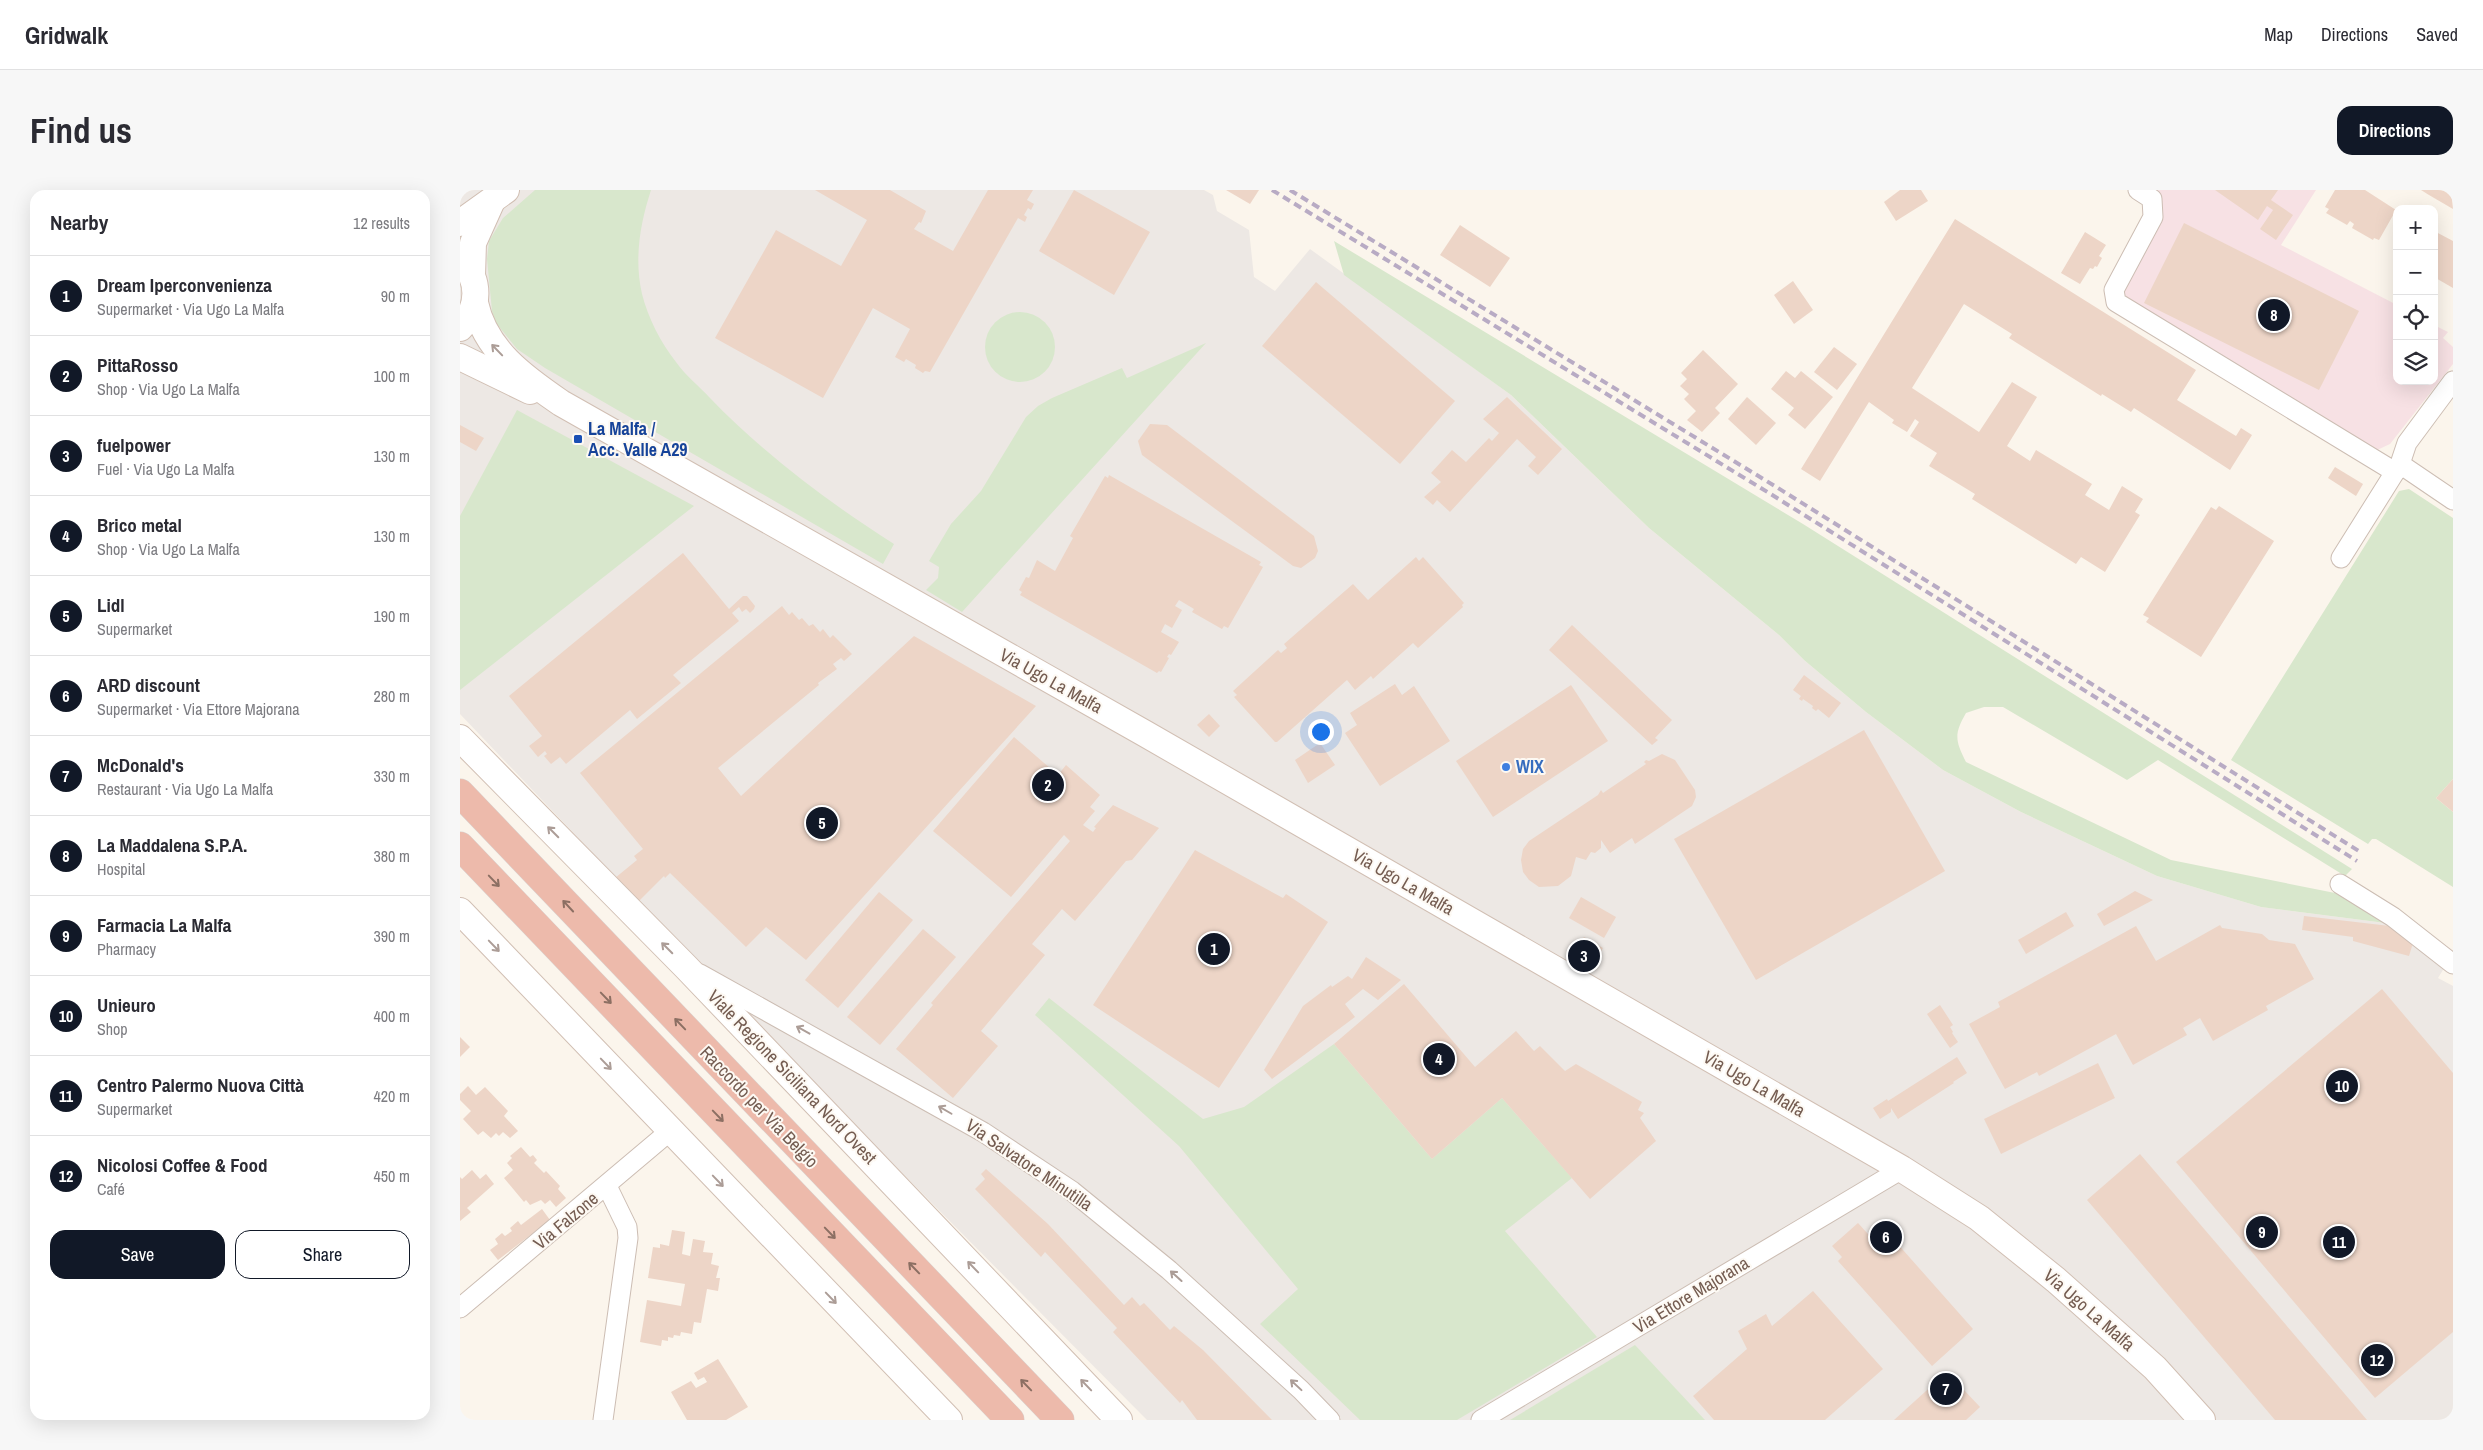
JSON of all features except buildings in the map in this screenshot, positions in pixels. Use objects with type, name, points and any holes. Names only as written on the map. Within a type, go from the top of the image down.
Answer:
[{"type":"highway","name":"Raccordo per Via Belgio","points":[[460,793],[1060,1420]]},
{"type":"highway","name":"Raccordo per Via Belgio","points":[[460,846],[1010,1420]]},
{"type":"street","points":[[2138,190],[2152,199],[2153,217],[2114,290],[2116,302],[2453,500]]},
{"type":"street","points":[[460,223],[498,196]]},
{"type":"street","name":"Via Ugo La Malfa","points":[[498,196],[473,243],[466,267],[479,320],[493,346],[532,384],[561,403],[1144,733],[1902,1169],[1980,1218],[2056,1280],[2155,1368],[2202,1420]]},
{"type":"street","points":[[460,328],[467,320],[475,302]]},
{"type":"street","name":"Via Ugo La Malfa","points":[[460,356],[514,384],[561,403]]},
{"type":"street","points":[[2340,558],[2397,468],[2407,443],[2453,381]]},
{"type":"street","name":"Viale Regione Siciliana Nord Ovest","points":[[460,738],[686,967],[1119,1420]]},
{"type":"street","points":[[2340,884],[2392,917],[2453,964]]},
{"type":"street","points":[[460,911],[670,1132],[949,1420]]},
{"type":"street","name":"Via Salvatore Minutilla","points":[[686,967],[775,1014],[983,1132],[1072,1191],[1169,1270],[1301,1390],[1330,1420]]},
{"type":"street","name":"Via Falzone","points":[[460,1308],[670,1132]]},
{"type":"street","name":"Via Ettore Majorana","points":[[1481,1420],[1902,1169]]},
{"type":"street","points":[[603,1420],[628,1238],[627,1227],[607,1186]]},
{"type":"shaded area","points":[[460,190],[1204,190],[1213,195],[1217,211],[1249,230],[1254,277],[1275,291],[1310,249],[1511,395],[1649,528],[1779,635],[1804,660],[1866,712],[1943,770],[2021,812],[2157,876],[2261,907],[2393,924],[2446,965],[2438,978],[2453,986],[2453,1420],[1147,1420],[784,1054],[460,714]]},
{"type":"shaded area","points":[[2154,190],[2316,190],[2281,245],[2393,303],[2393,385],[2436,385],[2390,444],[2375,451],[2124,299],[2124,290],[2162,218],[2162,202]]},
{"type":"shaded area","points":[[2438,327],[2448,332],[2443,338],[2453,347],[2453,364],[2438,383]]},
{"type":"green space","points":[[535,190],[651,190],[641,229],[638,268],[642,294],[648,312],[665,347],[688,376],[752,439],[821,494],[894,544],[883,564],[545,368],[517,349],[496,323],[492,311],[487,259],[489,241],[503,218]]},
{"type":"green space","points":[[1334,241],[1803,524],[2352,869],[2345,876],[2158,760],[2127,780],[2003,707],[1984,707],[1966,713],[1959,726],[1957,737],[1966,762],[2171,860],[2335,893],[2393,924],[2261,907],[2157,876],[2021,812],[1943,770],[1866,712],[1804,660],[1779,635],[1649,528],[1511,395],[1344,275]]},
{"type":"green space","points":[[1013,312],[1027,312],[1040,318],[1049,327],[1055,340],[1053,360],[1045,372],[1027,382],[1013,382],[1000,376],[991,367],[985,354],[985,340],[991,327],[1000,318]]},
{"type":"green space","points":[[1206,343],[962,612],[926,590],[938,578],[939,567],[929,561],[951,524],[981,491],[1026,417],[1038,406],[1052,398],[1122,368],[1127,378]]},
{"type":"green space","points":[[517,410],[694,506],[460,690],[460,516]]},
{"type":"green space","points":[[2409,489],[2453,518],[2453,779],[2436,798],[2453,812],[2453,887],[2376,839],[2372,839],[2368,844],[2231,760],[2399,491]]},
{"type":"green space","points":[[1049,998],[1203,1119],[1244,1107],[1334,1044],[1432,1159],[1502,1098],[1572,1178],[1505,1231],[1597,1337],[1457,1420],[1360,1420],[1260,1324],[1298,1289],[1179,1146],[1035,1015]]},
{"type":"green space","points":[[1635,1345],[1705,1420],[1510,1420]]},
{"type":"railway","points":[[1272,190],[1769,493],[2357,861]]},
{"type":"railway","points":[[1290,190],[1778,488],[2362,853]]},
{"type":"place","name":"La Maddalena S.P.A.","points":[[2274,315]]},
{"type":"place","name":"La Malfa / Acc. Valle A29","points":[[578,439]]},
{"type":"place","name":"WIX","points":[[1506,767]]},
{"type":"place","name":"PittaRosso","points":[[1048,785]]},
{"type":"place","name":"Lidl","points":[[822,823]]},
{"type":"place","name":"Dream Iperconvenienza","points":[[1214,949]]},
{"type":"place","name":"fuelpower","points":[[1584,956]]},
{"type":"place","name":"Brico metal","points":[[1439,1059]]},
{"type":"place","name":"Unieuro","points":[[2342,1086]]},
{"type":"place","name":"Farmacia La Malfa","points":[[2262,1232]]},
{"type":"place","name":"ARD discount","points":[[1886,1237]]},
{"type":"place","name":"Centro Palermo Nuova Città","points":[[2339,1242]]},
{"type":"place","name":"Nicolosi Coffee & Food","points":[[2377,1360]]},
{"type":"place","name":"McDonald's","points":[[1946,1389]]}]
